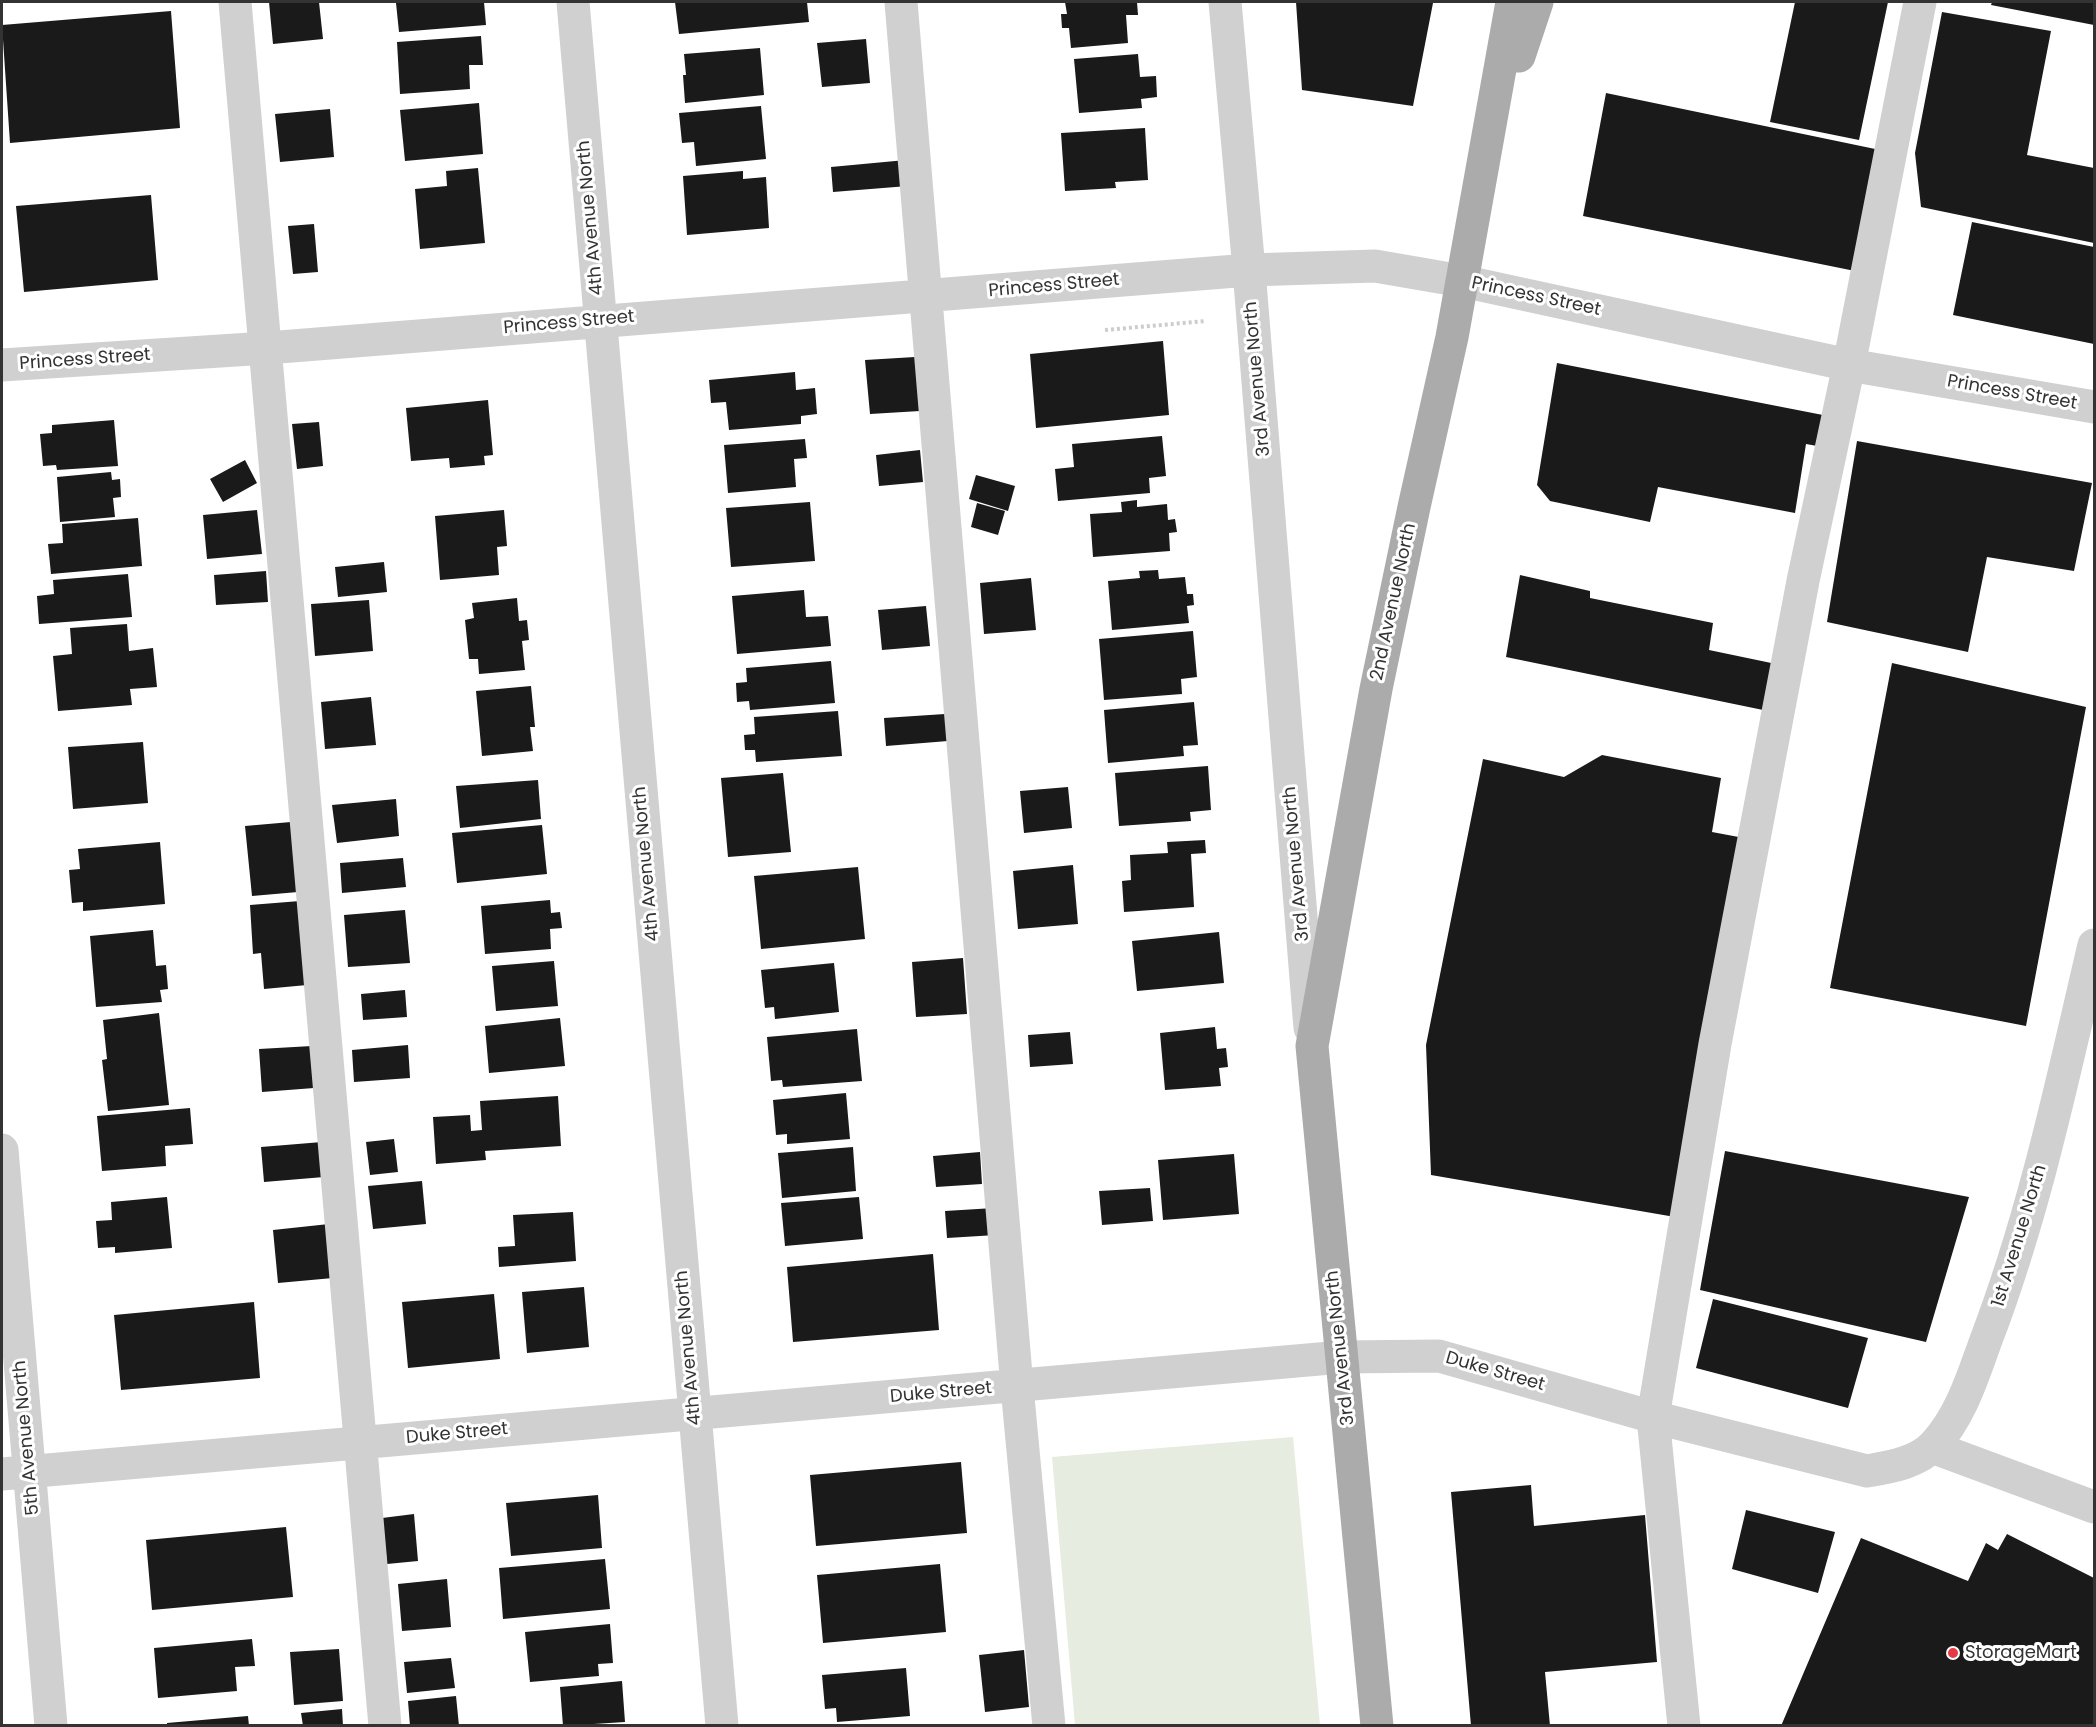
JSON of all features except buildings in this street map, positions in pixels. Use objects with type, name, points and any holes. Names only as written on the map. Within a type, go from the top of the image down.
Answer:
[{"type":"main road","name":"2nd Avenue North","points":[[1312,1046],[1376,689],[1452,337],[1512,2]]},
{"type":"main road","name":"2nd Avenue North","points":[[1484,160],[1537,2]]},
{"type":"main road","name":"3rd Avenue North","points":[[1312,1046],[1377,1725]]},
{"type":"street","points":[[234,2],[267,348],[359,1443],[386,1725]]},
{"type":"street","name":"4th Avenue North","points":[[573,2],[722,1725]]},
{"type":"street","points":[[901,2],[1017,1386],[1049,1725]]},
{"type":"street","name":"3rd Avenue North","points":[[1225,2],[1312,1046]]},
{"type":"street","points":[[1684,1725],[1653,1417],[1715,1044],[1803,581],[1849,365],[1920,2]]},
{"type":"street","name":"Princess Street","points":[[2,365],[267,348],[1249,270],[1376,266],[1462,281],[1849,365],[2094,407]]},
{"type":"street","name":"1st Avenue North","points":[[1867,1471],[1903,1464],[1932,1447],[1952,1421],[1967,1390],[1995,1317],[2023,1231],[2055,1115],[2094,945]]},
{"type":"street","name":"5th Avenue North","points":[[2,1150],[16,1473],[51,1725]]},
{"type":"street","name":"Duke Street","points":[[16,1473],[1342,1357],[1439,1356],[1653,1417],[1867,1471]]},
{"type":"street","points":[[1932,1447],[2094,1506]]},
{"type":"path","points":[[1105,330],[1206,321]]},
{"type":"shaded area","points":[[1293,1437],[1320,1725],[1075,1725],[1052,1457]]},
{"type":"place","name":"StorageMart","points":[[1953,1653]]}]
